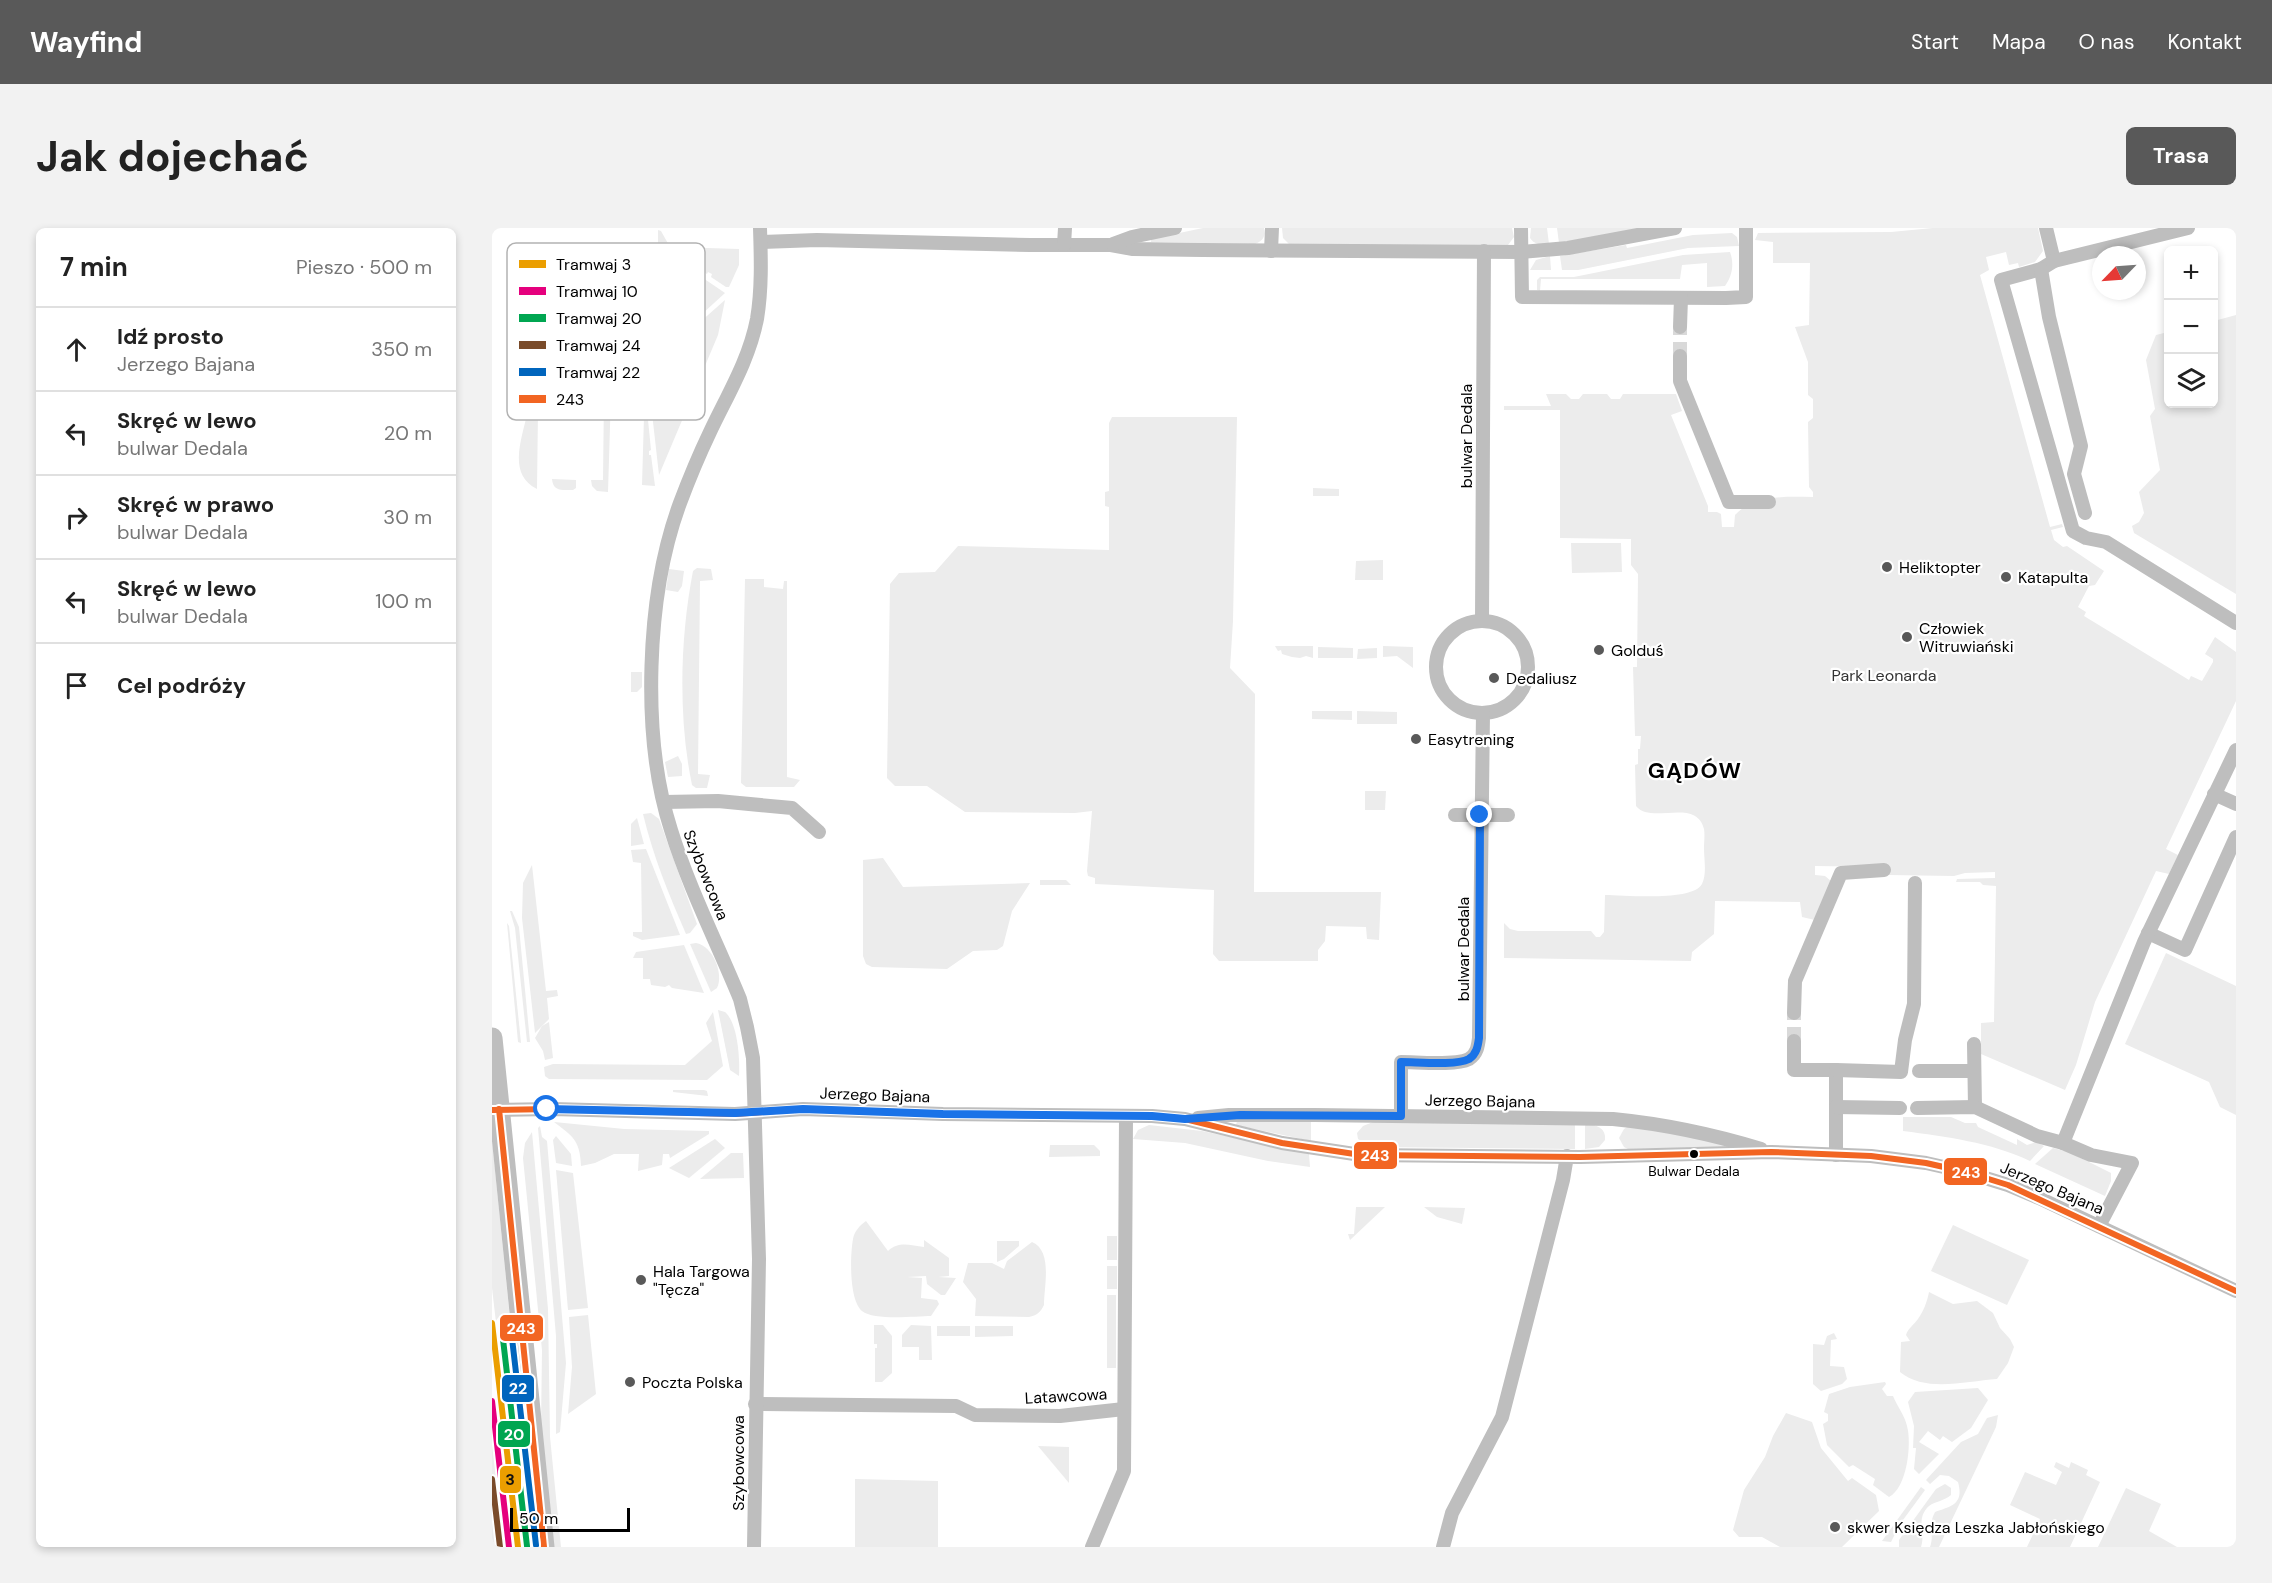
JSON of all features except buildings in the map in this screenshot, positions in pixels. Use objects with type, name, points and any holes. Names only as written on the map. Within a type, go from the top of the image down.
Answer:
[{"type":"main road","points":[[492,1038],[495,1110],[544,1547]]},
{"type":"street","points":[[1064,245],[1065,228]]},
{"type":"street","points":[[1111,245],[1132,237],[1175,228]]},
{"type":"street","points":[[1270,251],[1272,228]]},
{"type":"street","points":[[1521,228],[1522,297],[1681,298],[1746,297],[1746,228]]},
{"type":"street","points":[[761,235],[817,240],[1111,245],[1133,249],[1522,252],[1568,248],[1675,228]]},
{"type":"street","points":[[2046,228],[2054,261]]},
{"type":"street","points":[[2188,228],[2054,261],[2041,269],[2001,280],[2073,531],[2086,538],[2106,542],[2236,623]]},
{"type":"street","name":"Szybowcowa","points":[[754,1547],[759,1258],[753,1058],[740,999],[670,829],[656,753],[652,651],[658,580],[680,503],[710,432],[737,380],[757,319],[761,235]]},
{"type":"street","name":"bulwar Dedala","points":[[1482,620],[1484,251]]},
{"type":"street","points":[[2041,269],[2049,317],[2081,446],[2074,474],[2085,513]]},
{"type":"street","points":[[1680,327],[1681,298]]},
{"type":"street","points":[[1680,357],[1680,381],[1730,502],[1769,502]]},
{"type":"street","points":[[2063,500],[2079,495]]},
{"type":"street","points":[[1482,620],[1496,622],[1508,628],[1526,649],[1529,662],[1528,676],[1522,691],[1512,703],[1498,711],[1483,713],[1462,708],[1450,700],[1441,687],[1436,673],[1436,660],[1447,636],[1469,622],[1482,620]]},
{"type":"street","name":"bulwar Dedala","points":[[1401,1116],[1401,1062],[1455,1062],[1469,1059],[1476,1051],[1479,1038],[1483,713]]},
{"type":"street","points":[[2063,1143],[2148,933],[2236,750]]},
{"type":"street","points":[[2214,794],[2236,804]]},
{"type":"street","points":[[664,802],[718,801],[792,808],[819,832]]},
{"type":"street","points":[[1455,815],[1508,815]]},
{"type":"street","points":[[2148,933],[2185,950],[2236,837]]},
{"type":"street","points":[[1794,1013],[1795,981],[1841,873],[1884,870]]},
{"type":"street","points":[[1794,1041],[1794,1070],[1901,1072],[1905,1040],[1914,1004],[1915,883]]},
{"type":"street","points":[[1974,1044],[1975,1107]]},
{"type":"street","points":[[1836,1070],[1836,1155]]},
{"type":"street","points":[[1919,1071],[1974,1071]]},
{"type":"street","points":[[1836,1107],[1900,1108]]},
{"type":"street","points":[[1917,1108],[1975,1107],[2037,1136],[2063,1143],[2091,1155],[2132,1162],[2099,1226]]},
{"type":"street","name":"Jerzego Bajana","points":[[495,1110],[755,1113],[803,1109],[1185,1119],[1240,1115],[1580,1118],[1645,1122],[1696,1131],[1771,1152]]},
{"type":"street","name":"Latawcowa","points":[[755,1404],[956,1406],[975,1415],[1060,1416],[1124,1409],[1126,1116]]},
{"type":"street","name":"Jerzego Bajana","points":[[1185,1119],[1282,1143],[1361,1155],[1567,1156],[1771,1152],[1899,1159],[1966,1172],[2029,1194],[2236,1291]]},
{"type":"street","points":[[1443,1547],[1452,1513],[1502,1417],[1563,1180],[1567,1156]]},
{"type":"street","points":[[1092,1547],[1124,1471],[1124,1409]]},
{"type":"green space","points":[[1203,228],[1264,228],[1265,233],[1262,240],[1255,244],[1151,242],[1151,239]]},
{"type":"green space","points":[[1282,228],[1512,228],[1514,237],[1508,245],[1290,245],[1283,238]]},
{"type":"green space","points":[[1531,228],[1547,228],[1549,244],[1534,242],[1530,238]]},
{"type":"green space","points":[[1557,228],[1643,228],[1559,243]]},
{"type":"green space","name":"Park Leonarda","points":[[1933,228],[2038,228],[2043,251],[2035,262],[2019,267],[2018,263],[2009,265],[2006,252],[1986,257],[1989,270],[1980,275],[2050,527],[2062,524],[2063,527],[2051,530],[2054,540],[2104,571],[2095,585],[2089,586],[2078,607],[2086,612],[2084,616],[2189,680],[2191,676],[2202,681],[2213,662],[2213,659],[2205,654],[2215,637],[2236,652],[2236,701],[2166,849],[2178,855],[2169,874],[2156,871],[2095,1002],[2076,1065],[2065,1090],[1981,1054],[1981,1023],[1994,1022],[1996,886],[1983,885],[1980,882],[1956,882],[1957,879],[1995,878],[1995,872],[1965,873],[1954,876],[1888,875],[1885,867],[1815,866],[1815,875],[1825,876],[1831,881],[1815,920],[1802,917],[1800,902],[1715,901],[1714,934],[1692,952],[1691,961],[1504,958],[1504,923],[1510,929],[1518,931],[1591,931],[1596,937],[1600,937],[1604,932],[1605,895],[1657,896],[1696,890],[1702,884],[1705,866],[1704,829],[1699,820],[1683,813],[1643,811],[1636,806],[1635,765],[1638,764],[1641,736],[1635,736],[1633,667],[1637,667],[1638,574],[1631,565],[1631,539],[1560,538],[1560,410],[1504,410],[1504,406],[1551,406],[1546,394],[1566,394],[1571,399],[1579,399],[1583,394],[1607,394],[1611,399],[1620,399],[1623,394],[1676,394],[1682,411],[1671,415],[1708,506],[1708,512],[1721,514],[1722,527],[1734,527],[1735,515],[1743,508],[1761,500],[1813,497],[1813,492],[1809,487],[1808,422],[1813,418],[1813,399],[1808,395],[1808,362],[1795,327],[1809,325],[1810,263],[1773,263],[1773,242],[1755,240],[1758,233],[1891,232]]},
{"type":"green space","points":[[658,230],[661,231],[668,243],[658,243]]},
{"type":"green space","points":[[1732,233],[1737,237],[1739,246],[1688,248],[1578,270],[1562,270],[1560,256],[1626,245],[1627,248],[1693,235]]},
{"type":"green space","points":[[705,248],[739,249],[739,265],[729,287],[711,277],[712,274],[708,272],[705,273]]},
{"type":"green space","points":[[1730,252],[1732,269],[1725,286],[1707,287],[1707,263],[1682,265],[1680,279],[1541,279],[1540,291],[1537,290],[1537,280],[1540,277],[1574,277],[1683,255]]},
{"type":"green space","points":[[1550,256],[1551,270],[1530,270],[1536,260]]},
{"type":"green space","points":[[705,279],[725,293],[705,311]]},
{"type":"green space","points":[[725,300],[718,335],[705,366],[705,318]]},
{"type":"green space","points":[[2236,315],[2236,594],[2134,533],[2132,526],[2139,522],[2144,513],[2139,492],[2160,470],[2150,416],[2155,409],[2146,360],[2156,335],[2164,333],[2164,408],[2218,408],[2218,320]]},
{"type":"green space","points":[[1112,417],[1237,417],[1230,668],[1255,694],[1254,892],[1381,892],[1379,940],[1367,939],[1366,927],[1326,926],[1325,941],[1318,950],[1318,961],[1219,961],[1213,954],[1214,890],[1095,884],[1095,878],[1088,876],[1092,811],[1075,813],[965,812],[927,786],[895,786],[887,778],[890,584],[899,573],[935,572],[958,546],[1109,550],[1109,507],[1105,506],[1105,492],[1109,491],[1109,423]]},
{"type":"green space","points":[[526,420],[538,420],[537,489],[522,474],[519,464],[520,442]]},
{"type":"green space","points":[[604,420],[610,420],[608,492],[597,491],[592,486],[591,480],[603,480]]},
{"type":"green space","points":[[644,420],[648,420],[651,450],[649,455],[651,455],[655,486],[642,485]]},
{"type":"green space","points":[[653,420],[682,420],[659,475]]},
{"type":"green space","points":[[552,479],[576,480],[576,488],[573,490],[556,488]]},
{"type":"green space","points":[[1313,488],[1339,489],[1339,496],[1313,496]]},
{"type":"green space","points":[[1571,543],[1621,543],[1622,572],[1572,573]]},
{"type":"green space","points":[[1383,560],[1383,580],[1355,580],[1356,561]]},
{"type":"green space","points":[[697,568],[711,569],[713,580],[700,581],[698,774],[710,775],[707,788],[696,788],[692,785],[684,733],[682,678],[685,623],[693,571]]},
{"type":"green space","points":[[669,569],[684,571],[682,586],[678,592],[666,590]]},
{"type":"green space","points":[[745,579],[764,579],[764,587],[783,589],[784,581],[787,581],[787,777],[800,780],[794,787],[746,787],[741,783]]},
{"type":"green space","points":[[1275,646],[1313,646],[1313,658],[1282,654],[1281,650],[1278,651]]},
{"type":"green space","points":[[1383,646],[1413,647],[1413,668],[1397,656],[1383,657]]},
{"type":"green space","points":[[1318,647],[1353,648],[1353,658],[1318,658]]},
{"type":"green space","points":[[1377,648],[1377,658],[1357,659],[1358,649]]},
{"type":"green space","points":[[631,672],[642,672],[642,687],[637,692],[631,692]]},
{"type":"green space","points":[[1312,711],[1352,711],[1352,720],[1312,719]]},
{"type":"green space","points":[[1357,711],[1397,712],[1397,724],[1357,724]]},
{"type":"green space","points":[[678,756],[682,764],[682,776],[668,777],[665,762]]},
{"type":"green space","points":[[1365,791],[1386,791],[1385,810],[1365,810]]},
{"type":"green space","points":[[651,813],[659,819],[697,924],[690,933],[686,934],[652,845],[643,814]]},
{"type":"green space","points":[[637,818],[644,844],[631,846],[631,824]]},
{"type":"green space","points":[[646,849],[680,935],[642,940],[633,936],[633,932],[642,932],[641,863],[633,862],[631,850]]},
{"type":"green space","points":[[883,858],[903,887],[1030,883],[1012,911],[1003,946],[997,950],[973,951],[947,969],[872,967],[866,964],[863,956],[863,860]]},
{"type":"green space","points":[[532,865],[546,991],[557,990],[558,996],[547,998],[549,1019],[535,1033],[522,918],[523,883]]},
{"type":"green space","points":[[1040,880],[1066,880],[1071,885],[1040,885]]},
{"type":"green space","points":[[510,911],[519,927],[530,1042],[527,1042],[515,928]]},
{"type":"green space","points":[[507,923],[509,926],[521,1043],[518,1042]]},
{"type":"green space","points":[[696,943],[707,949],[716,961],[719,982],[717,988],[711,992],[690,944]]},
{"type":"green space","points":[[684,945],[704,993],[672,988],[669,985],[665,987],[651,985],[650,979],[643,979],[643,958],[633,958],[636,952]]},
{"type":"green space","points":[[2166,953],[2236,986],[2236,1115],[2220,1107],[2209,1082],[2125,1044]]},
{"type":"green space","points":[[718,1010],[725,1012],[733,1024],[739,1076],[730,1070]]},
{"type":"green space","points":[[713,1012],[723,1066],[707,1080],[549,1079],[545,1076],[544,1067],[553,1064],[685,1065],[712,1041],[706,1023]]},
{"type":"green space","points":[[549,1022],[553,1058],[545,1060],[543,1051],[535,1038],[542,1026]]},
{"type":"green space","points":[[673,1090],[704,1090],[707,1091],[708,1096],[673,1092]]},
{"type":"green space","points":[[1903,1117],[1951,1117],[1965,1123],[1976,1123],[1978,1127],[2017,1145],[2017,1139],[2027,1145],[2036,1142],[2044,1146],[2030,1161],[1984,1145],[1903,1131]]},
{"type":"green space","points":[[1237,1121],[1311,1122],[1311,1141],[1236,1125]]},
{"type":"green space","points":[[554,1122],[624,1129],[709,1131],[709,1134],[670,1158],[669,1154],[663,1154],[662,1165],[638,1171],[639,1154],[614,1154],[595,1163],[581,1166],[579,1150],[574,1139]]},
{"type":"green space","points":[[1373,1122],[1575,1124],[1575,1149],[1371,1147],[1358,1139],[1357,1133],[1363,1126]]},
{"type":"green space","points":[[1585,1124],[1596,1126],[1604,1132],[1605,1140],[1599,1147],[1585,1149]]},
{"type":"green space","points":[[1149,1125],[1202,1131],[1309,1154],[1310,1167],[1268,1161],[1185,1143],[1133,1139],[1138,1130]]},
{"type":"green space","points":[[540,1126],[542,1137],[547,1141],[566,1363],[560,1432],[556,1434],[556,1336],[538,1128]]},
{"type":"green space","points":[[1629,1126],[1650,1128],[1735,1147],[1628,1149],[1624,1147],[1619,1138],[1624,1129]]},
{"type":"green space","points":[[532,1132],[548,1309],[550,1437],[561,1547],[554,1547],[541,1426],[542,1350],[523,1158],[525,1143]]},
{"type":"green space","points":[[556,1136],[571,1154],[572,1166],[556,1163],[553,1140]]},
{"type":"green space","points":[[715,1139],[725,1148],[689,1178],[669,1168]]},
{"type":"green space","points":[[492,1140],[533,1547],[522,1547],[492,1288]]},
{"type":"green space","points":[[1050,1145],[1094,1145],[1100,1151],[1100,1156],[1049,1157]]},
{"type":"green space","points":[[2053,1148],[2069,1152],[2111,1173],[2111,1181],[2105,1196],[2035,1164]]},
{"type":"green space","points":[[731,1153],[743,1153],[744,1178],[700,1179]]},
{"type":"green space","points":[[556,1170],[573,1173],[588,1308],[568,1310]]},
{"type":"green space","points":[[1356,1207],[1385,1207],[1350,1240],[1348,1234],[1354,1234]]},
{"type":"green space","points":[[1424,1207],[1465,1208],[1462,1224],[1437,1217]]},
{"type":"green space","points":[[866,1221],[888,1251],[900,1245],[924,1247],[924,1240],[949,1258],[949,1276],[938,1277],[956,1278],[945,1295],[941,1295],[927,1284],[926,1276],[907,1277],[922,1278],[921,1298],[937,1300],[939,1304],[931,1316],[876,1316],[862,1311],[855,1298],[851,1266],[854,1236]]},
{"type":"green space","points":[[1953,1225],[2029,1260],[2007,1305],[1931,1271]]},
{"type":"green space","points":[[1107,1236],[1117,1236],[1117,1260],[1107,1260]]},
{"type":"green space","points":[[997,1241],[1019,1241],[1019,1246],[997,1262]]},
{"type":"green space","points":[[1032,1242],[1039,1247],[1045,1261],[1044,1305],[1041,1310],[1029,1317],[975,1316],[976,1299],[963,1282],[968,1263],[992,1263],[1004,1269],[1007,1261]]},
{"type":"green space","points":[[1107,1266],[1117,1266],[1117,1289],[1107,1289]]},
{"type":"green space","points":[[1929,1292],[1953,1304],[1977,1301],[1993,1313],[2000,1328],[2014,1347],[2008,1363],[1997,1379],[1934,1384],[1910,1378],[1900,1372],[1901,1342],[1910,1341],[1906,1335],[1922,1312]]},
{"type":"green space","points":[[1107,1295],[1116,1295],[1116,1368],[1107,1368]]},
{"type":"green space","points":[[588,1315],[596,1394],[568,1414],[572,1367],[569,1317]]},
{"type":"green space","points":[[874,1325],[883,1325],[892,1336],[892,1373],[882,1382],[875,1382],[877,1344],[874,1344]]},
{"type":"green space","points":[[911,1325],[931,1326],[932,1360],[919,1360],[919,1347],[902,1347],[902,1335]]},
{"type":"green space","points":[[937,1326],[970,1326],[970,1336],[937,1336]]},
{"type":"green space","points":[[975,1326],[1013,1326],[1013,1336],[975,1337]]},
{"type":"green space","points":[[1834,1333],[1837,1339],[1831,1340],[1830,1366],[1844,1367],[1847,1379],[1842,1384],[1821,1391],[1813,1384],[1813,1344],[1824,1345],[1827,1336]]},
{"type":"green space","points":[[1885,1382],[1882,1389],[1887,1396],[1893,1396],[1903,1415],[1909,1443],[1904,1475],[1900,1485],[1889,1497],[1873,1485],[1875,1479],[1853,1465],[1849,1467],[1827,1445],[1823,1424],[1828,1421],[1828,1414],[1824,1412],[1829,1394],[1850,1387]]},
{"type":"green space","points":[[1978,1388],[1988,1400],[1971,1428],[1952,1442],[1943,1436],[1940,1440],[1928,1431],[1919,1442],[1939,1454],[1919,1474],[1914,1469],[1916,1448],[1913,1448],[1914,1426],[1908,1402],[1915,1392]]},
{"type":"green space","points":[[1786,1413],[1812,1422],[1821,1448],[1848,1481],[1852,1478],[1876,1495],[1879,1511],[1842,1547],[1780,1547],[1762,1537],[1739,1537],[1733,1530],[1744,1490],[1765,1457],[1773,1436]]},
{"type":"green space","points":[[1998,1415],[1996,1427],[1939,1547],[1930,1547],[1935,1512],[1955,1503],[1958,1500],[1959,1489],[1958,1482],[1949,1476],[1940,1475],[1930,1484],[1926,1480],[1961,1442],[1978,1434],[1987,1418]]},
{"type":"green space","points":[[492,1439],[504,1547],[492,1547]]},
{"type":"green space","points":[[1038,1446],[1069,1447],[1069,1483]]},
{"type":"green space","points":[[2056,1462],[2069,1468],[2071,1462],[2088,1470],[2086,1475],[2100,1482],[2070,1547],[2027,1547],[2040,1519],[2010,1505],[2025,1472],[2056,1485],[2062,1472],[2054,1467]]},
{"type":"green space","points":[[855,1479],[938,1481],[938,1547],[855,1547]]},
{"type":"green space","points":[[1945,1484],[1951,1488],[1951,1495],[1929,1506],[1925,1511],[1922,1521],[1921,1547],[1899,1547],[1899,1540],[1936,1489]]},
{"type":"green space","points":[[1921,1487],[1925,1490],[1900,1524],[1891,1542],[1882,1541]]},
{"type":"green space","points":[[2126,1488],[2161,1504],[2149,1531],[2177,1547],[2098,1547]]},
{"type":"tunnel","points":[[1680,327],[1680,356]]},
{"type":"tunnel","points":[[1794,1013],[1794,1041]]},
{"type":"tram line","name":"22","points":[[510,1321],[536,1545]]},
{"type":"tram line","name":"20","points":[[501,1322],[527,1546]]},
{"type":"tram line","name":"3","points":[[492,1323],[518,1547]]},
{"type":"tram line","name":"10","points":[[492,1401],[509,1547]]},
{"type":"tram line","name":"24","points":[[492,1479],[500,1547]]},
{"type":"transit line","name":"243","points":[[499,1109],[544,1547]]},
{"type":"transit line","name":"243","points":[[492,1110],[553,1109],[735,1114],[803,1109],[943,1114],[1152,1116],[1185,1119],[1282,1143],[1361,1155],[1580,1157],[1771,1152],[1871,1156],[1926,1163],[2008,1185],[2236,1291]]},
{"type":"place","name":"Heliktopter","points":[[1887,567]]},
{"type":"place","name":"Katapulta","points":[[2006,577]]},
{"type":"place","name":"Człowiek Witruwiański","points":[[1907,637]]},
{"type":"place","name":"Golduś","points":[[1599,650]]},
{"type":"place","name":"Dedaliusz","points":[[1494,678]]},
{"type":"place","name":"Easytrening","points":[[1416,739]]},
{"type":"place","name":"Bulwar Dedala","points":[[1694,1154]]},
{"type":"place","name":"Hala Targowa \"Tęcza\"","points":[[641,1280]]},
{"type":"place","name":"Poczta Polska","points":[[630,1382]]},
{"type":"place","name":"skwer Księdza Leszka Jabłońskiego","points":[[1835,1527]]},
{"type":"district","name":"GĄDÓW","points":[[1695,770]]},
{"type":"route","points":[[547,1109],[674,1113],[755,1113],[814,1109],[943,1114],[1152,1116],[1185,1119],[1228,1115],[1401,1116],[1401,1062],[1455,1062],[1469,1059],[1476,1051],[1479,1038],[1480,815]]}]
